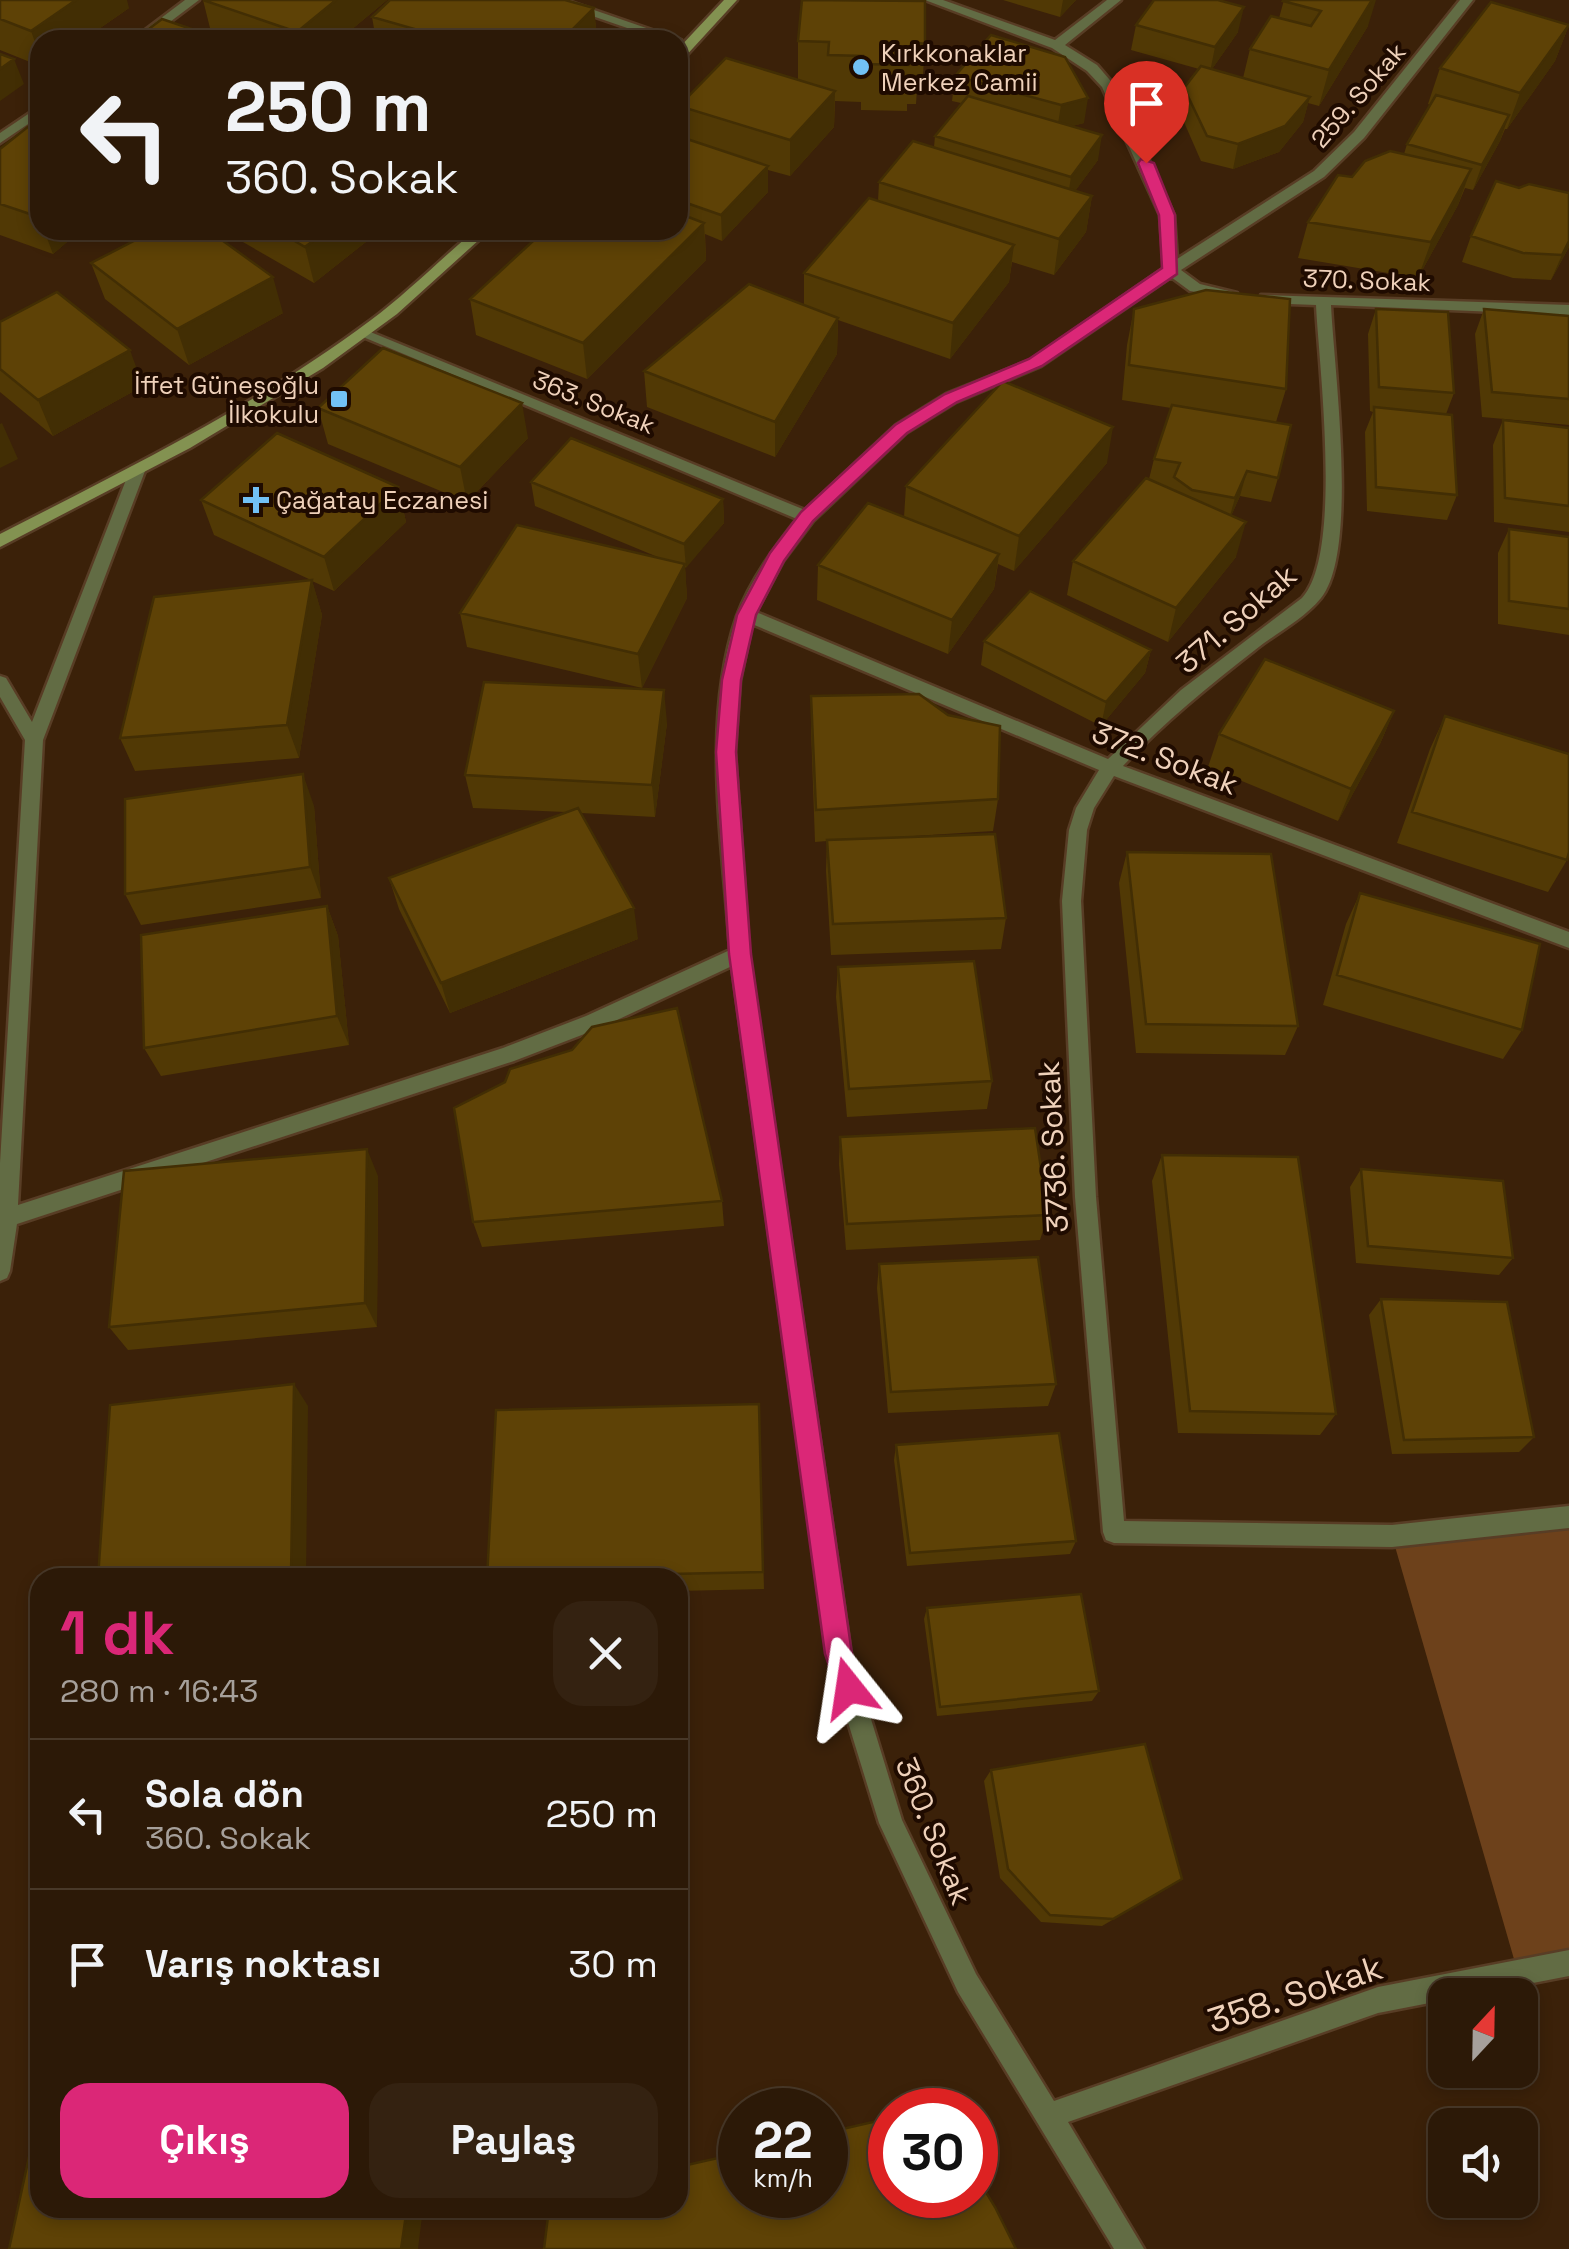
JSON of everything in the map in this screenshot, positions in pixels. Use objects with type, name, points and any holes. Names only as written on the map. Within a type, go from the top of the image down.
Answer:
[{"type":"street","points":[[152,30],[193,0]]},
{"type":"street","points":[[552,0],[644,30]]},
{"type":"street","points":[[688,36],[731,0]]},
{"type":"street","points":[[932,0],[1057,45],[1092,68],[1108,86],[1167,215],[1171,270]]},
{"type":"street","points":[[1057,45],[1115,0]]},
{"type":"street","name":"259. Sokak","points":[[1171,270],[1318,174],[1359,135],[1467,0]]},
{"type":"street","points":[[0,139],[30,117]]},
{"type":"street","points":[[0,542],[137,471],[259,401],[362,334],[471,240]]},
{"type":"street","name":"370. Sokak","points":[[1171,270],[1195,288],[1232,296],[1569,310]]},
{"type":"street","name":"360. Sokak","points":[[1130,2249],[967,1982],[891,1823],[839,1654],[740,954],[726,752],[731,680],[746,615],[776,558],[807,517],[901,429],[951,398],[1004,378],[1049,354],[1171,270]]},
{"type":"street","name":"371. Sokak","points":[[1111,768],[1168,713],[1320,588],[1330,554],[1331,505],[1322,301]]},
{"type":"street","name":"363. Sokak","points":[[362,334],[807,517]]},
{"type":"street","points":[[0,1271],[34,740],[137,471]]},
{"type":"street","name":"372. Sokak","points":[[746,615],[1111,768],[1569,940]]},
{"type":"street","points":[[0,682],[34,740]]},
{"type":"street","name":"3736. Sokak","points":[[1111,768],[1085,806],[1074,856],[1079,1113],[1114,1532],[1392,1536],[1569,1517]]},
{"type":"street","points":[[4,1219],[506,1055],[593,1022],[740,954]]},
{"type":"street","name":"358. Sokak","points":[[1048,2116],[1378,2000],[1569,1963]]},
{"type":"shaded area","points":[[1569,1517],[1569,1963],[1518,1973],[1392,1536]]},
{"type":"building","points":[[0,0],[76,0],[30,31],[0,19]]},
{"type":"building","points":[[203,0],[336,0],[299,30]]},
{"type":"building","points":[[390,0],[565,0],[594,8],[572,30],[418,30],[372,17]]},
{"type":"building","points":[[802,0],[925,1],[925,44],[919,43],[919,58],[910,58],[909,65],[863,64],[863,56],[828,55],[829,42],[798,41]]},
{"type":"building","points":[[1154,0],[1218,0],[1244,7],[1215,47],[1136,25]]},
{"type":"building","points":[[1284,0],[1372,0],[1329,70],[1250,49],[1271,16],[1311,26],[1321,11]]},
{"type":"building","points":[[1491,2],[1569,25],[1520,93],[1440,68]]},
{"type":"building","points":[[162,19],[194,30],[147,30]]},
{"type":"building","points":[[991,35],[1065,57],[1088,98],[1061,105],[955,76]]},
{"type":"building","points":[[0,54],[14,59],[0,69]]},
{"type":"building","points":[[726,58],[835,91],[790,140],[688,109],[688,97]]},
{"type":"building","points":[[1201,66],[1310,97],[1285,126],[1238,144],[1207,136],[1184,88]]},
{"type":"building","points":[[1436,95],[1509,115],[1482,165],[1407,144]]},
{"type":"building","points":[[968,96],[1102,135],[1071,177],[935,136]]},
{"type":"building","points":[[30,125],[30,214],[0,204],[0,149]]},
{"type":"building","points":[[688,139],[768,166],[721,215],[688,203]]},
{"type":"building","points":[[913,141],[1092,196],[1059,239],[879,182]]},
{"type":"building","points":[[1390,151],[1471,169],[1431,242],[1308,222],[1338,175],[1352,177],[1365,161]]},
{"type":"building","points":[[1496,181],[1519,188],[1529,184],[1569,193],[1569,241],[1562,255],[1523,253],[1471,236]]},
{"type":"building","points":[[869,198],[1014,245],[953,323],[804,273]]},
{"type":"building","points":[[688,217],[704,223],[688,239]]},
{"type":"building","points":[[136,240],[222,240],[273,277],[177,329],[91,263]]},
{"type":"building","points":[[293,240],[314,240],[305,247]]},
{"type":"building","points":[[534,240],[687,240],[583,343],[470,299]]},
{"type":"building","points":[[749,284],[838,318],[775,422],[644,371]]},
{"type":"building","points":[[1206,290],[1290,299],[1286,389],[1129,365],[1134,309]]},
{"type":"building","points":[[57,292],[130,350],[38,400],[0,369],[0,322]]},
{"type":"building","points":[[1376,309],[1448,312],[1454,393],[1379,387]]},
{"type":"building","points":[[1484,309],[1569,316],[1569,399],[1492,392]]},
{"type":"building","points":[[383,348],[522,403],[460,467],[318,408]]},
{"type":"building","points":[[1003,381],[1113,427],[1019,536],[906,486]]},
{"type":"building","points":[[1172,405],[1291,425],[1278,478],[1247,471],[1235,498],[1192,490],[1174,477],[1180,463],[1154,459]]},
{"type":"building","points":[[1374,407],[1452,415],[1457,495],[1376,487]]},
{"type":"building","points":[[1503,420],[1569,428],[1569,506],[1505,498]]},
{"type":"building","points":[[277,433],[398,487],[324,557],[201,500]]},
{"type":"building","points":[[571,438],[723,499],[684,544],[531,482]]},
{"type":"building","points":[[1146,478],[1246,522],[1176,608],[1073,561]]},
{"type":"building","points":[[868,503],[999,554],[952,620],[818,565]]},
{"type":"building","points":[[517,525],[685,564],[638,654],[460,613]]},
{"type":"building","points":[[1509,529],[1569,537],[1569,609],[1509,601]]},
{"type":"building","points":[[312,580],[287,725],[120,738],[154,597]]},
{"type":"building","points":[[1030,591],[1151,650],[1106,702],[984,641]]},
{"type":"building","points":[[1265,659],[1394,711],[1351,789],[1219,734]]},
{"type":"building","points":[[484,682],[664,690],[652,785],[465,775]]},
{"type":"building","points":[[919,694],[948,715],[1000,726],[998,799],[816,810],[811,696]]},
{"type":"building","points":[[1445,716],[1569,754],[1567,860],[1412,812]]},
{"type":"building","points":[[303,774],[310,867],[125,894],[125,799]]},
{"type":"building","points":[[578,808],[634,908],[441,983],[389,878]]},
{"type":"building","points":[[995,834],[1006,918],[833,924],[827,840]]},
{"type":"building","points":[[1127,852],[1271,854],[1298,1026],[1146,1024]]},
{"type":"building","points":[[1360,893],[1540,944],[1522,1030],[1337,975]]},
{"type":"building","points":[[327,906],[337,1016],[144,1048],[141,935]]},
{"type":"building","points":[[974,961],[992,1081],[849,1089],[838,967]]},
{"type":"building","points":[[677,1008],[722,1201],[473,1222],[454,1108],[505,1082],[510,1069],[572,1050],[592,1027]]},
{"type":"building","points":[[1035,1128],[1048,1215],[847,1224],[840,1137]]},
{"type":"building","points":[[367,1149],[365,1303],[109,1327],[124,1171]]},
{"type":"building","points":[[1162,1155],[1298,1157],[1336,1414],[1190,1411]]},
{"type":"building","points":[[1361,1169],[1503,1181],[1513,1258],[1368,1246]]},
{"type":"building","points":[[1038,1257],[1056,1384],[891,1392],[879,1264]]},
{"type":"building","points":[[1381,1299],[1507,1302],[1534,1437],[1404,1440]]},
{"type":"building","points":[[294,1384],[291,1568],[99,1568],[110,1405]]},
{"type":"building","points":[[759,1404],[763,1572],[488,1568],[496,1410]]},
{"type":"building","points":[[1059,1433],[1076,1541],[910,1553],[896,1445]]},
{"type":"building","points":[[1081,1594],[1099,1691],[940,1707],[927,1608]]},
{"type":"building","points":[[1145,1744],[1182,1879],[1113,1919],[1050,1915],[1008,1869],[991,1770]]},
{"type":"building","points":[[868,2123],[868,2218],[998,2218],[998,2213],[1016,2249],[544,2249],[548,2218],[688,2218],[688,2165],[718,2158],[718,2218],[848,2218],[848,2128]]},
{"type":"building","points":[[30,2152],[30,2218],[406,2218],[401,2249],[9,2249]]},
{"type":"place","name":"Kırkkonaklar Merkez Camii","points":[[861,67]]},
{"type":"place","name":"İffet Güneşoğlu İlkokulu","points":[[339,399]]},
{"type":"place","name":"Çağatay Eczanesi","points":[[256,500]]},
{"type":"route","points":[[849,1688],[839,1654],[740,954],[726,752],[731,680],[746,615],[776,558],[807,517],[901,429],[951,398],[1036,362],[1171,270],[1167,215],[1146,163]]}]
